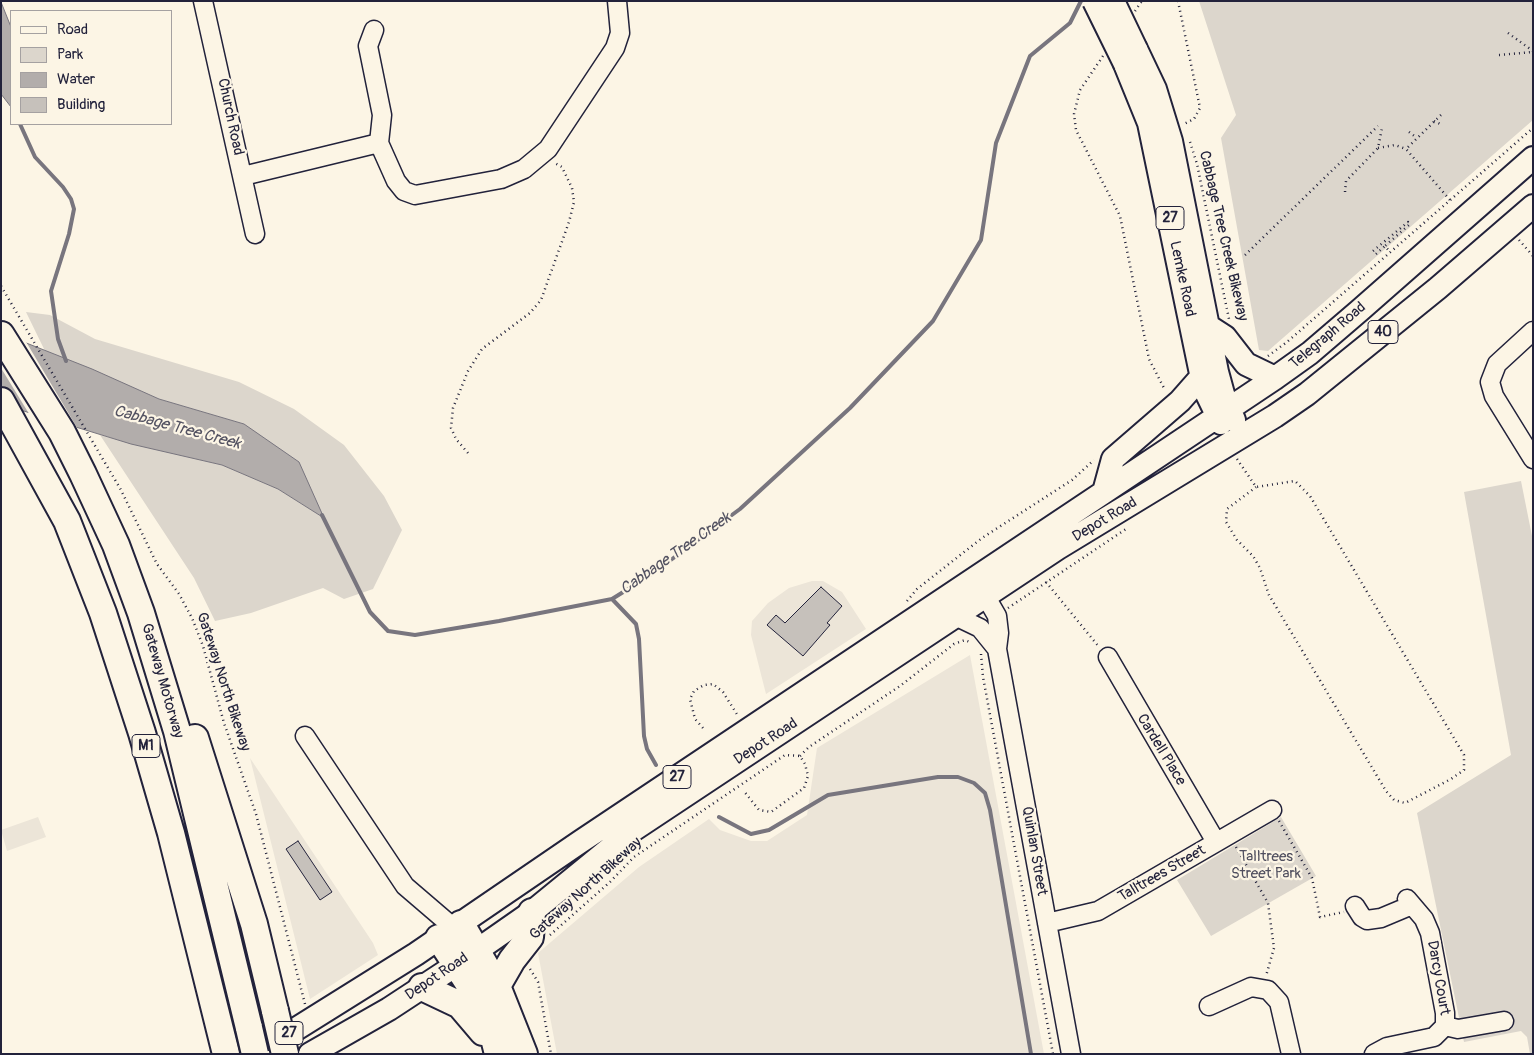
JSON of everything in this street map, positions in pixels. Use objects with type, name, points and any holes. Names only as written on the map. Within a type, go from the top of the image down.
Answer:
[{"type":"highway","name":"Gateway Motorway","points":[[1,335],[62,432],[122,562],[142,613],[171,709],[256,1054]]},
{"type":"highway","name":"M1","points":[[1,401],[35,459],[84,559],[118,658],[171,833],[225,1051]]},
{"type":"highway","points":[[171,709],[194,734],[254,924],[285,1054]]},
{"type":"highway","points":[[497,986],[512,960],[530,937],[532,912]]},
{"type":"highway","points":[[451,930],[478,950],[497,986],[524,1054]]},
{"type":"highway","points":[[451,930],[456,965],[490,1022],[497,1050]]},
{"type":"highway","points":[[422,988],[460,1005],[497,1050]]},
{"type":"main road","name":"Lemke Road","points":[[1094,1],[1130,56],[1155,89],[1171,141],[1217,372],[1223,412],[1237,447]]},
{"type":"main road","name":"Lemke Road","points":[[1113,1],[1154,146],[1207,395],[1223,412]]},
{"type":"main road","name":"Telegraph Road","points":[[1104,492],[1305,357],[1533,158]]},
{"type":"main road","name":"Telegraph Road","points":[[1237,447],[1322,382],[1438,288],[1533,206]]},
{"type":"main road","points":[[1208,326],[1225,337],[1246,364],[1275,378]]},
{"type":"main road","points":[[1104,492],[1113,459],[1180,401],[1202,376]]},
{"type":"main road","name":"Depot Road","points":[[310,1054],[422,988],[456,965],[532,912],[630,832],[955,616],[1102,520],[1237,447]]},
{"type":"main road","name":"Depot Road","points":[[256,1054],[354,994],[451,930],[1104,492]]},
{"type":"street","name":"Church Road","points":[[203,1],[255,234]]},
{"type":"street","points":[[374,30],[368,46],[382,115],[380,143],[396,181],[404,191],[415,195],[501,179],[524,168],[548,149],[615,48],[620,33],[617,1]]},
{"type":"street","points":[[242,176],[380,143]]},
{"type":"street","points":[[1533,331],[1497,364],[1490,382],[1494,396],[1533,459]]},
{"type":"street","points":[[932,606],[950,604],[968,594],[986,597]]},
{"type":"street","name":"Quinlan Street","points":[[986,597],[997,616],[999,633],[997,649],[1071,1054]]},
{"type":"street","name":"Quinlan Street","points":[[955,616],[980,628],[997,649]]},
{"type":"street","name":"Cardell Place","points":[[1108,657],[1222,838]]},
{"type":"street","points":[[305,736],[405,886],[451,930]]},
{"type":"street","name":"Talltrees Street","points":[[1047,923],[1098,911],[1272,810]]},
{"type":"street","name":"Darcy Court","points":[[1356,908],[1364,920],[1371,920],[1410,902],[1424,919],[1430,933],[1445,1014],[1445,1026]]},
{"type":"street","points":[[1209,1006],[1246,989],[1263,988],[1273,994],[1279,1002],[1291,1054]]},
{"type":"street","points":[[1374,1054],[1386,1047],[1434,1037],[1445,1026],[1458,1029],[1504,1021]]},
{"type":"path","points":[[1132,16],[1142,1]]},
{"type":"path","points":[[1178,1],[1200,108],[1194,119],[1183,125],[1185,130]]},
{"type":"path","points":[[1508,33],[1533,51]]},
{"type":"path","points":[[1499,55],[1533,51]]},
{"type":"path","points":[[1106,52],[1080,90],[1074,114],[1076,130],[1120,216],[1149,359],[1167,394]]},
{"type":"path","points":[[1406,149],[1441,115]]},
{"type":"path","points":[[1434,122],[1440,124]]},
{"type":"path","points":[[1245,255],[1378,126]]},
{"type":"path","points":[[1345,192],[1346,181],[1378,148],[1382,128]]},
{"type":"path","points":[[1265,357],[1287,342],[1533,128]]},
{"type":"path","points":[[1409,132],[1417,138]]},
{"type":"path","name":"Cabbage Tree Creek Bikeway","points":[[1187,135],[1197,164],[1230,321]]},
{"type":"path","points":[[1378,148],[1395,145],[1406,149],[1450,200]]},
{"type":"path","points":[[468,453],[456,440],[451,428],[453,408],[468,371],[482,349],[530,313],[541,300],[574,202],[572,188],[562,167],[541,155]]},
{"type":"path","points":[[1373,251],[1408,222],[1410,224],[1376,254]]},
{"type":"path","points":[[1518,239],[1533,256]]},
{"type":"path","points":[[1386,246],[1390,252]]},
{"type":"path","name":"Gateway North Bikeway","points":[[1,286],[121,490],[157,564],[187,608],[203,646],[224,723],[256,814],[305,1006]]},
{"type":"path","points":[[1237,447],[1256,487]]},
{"type":"path","points":[[903,607],[917,589],[982,538],[1072,480],[1099,456]]},
{"type":"path","points":[[1295,481],[1310,496],[1464,755],[1464,770],[1451,780],[1405,803],[1394,800],[1386,791],[1269,595],[1260,568],[1253,556],[1237,540],[1226,522],[1227,509],[1256,487],[1295,481]]},
{"type":"path","points":[[1046,582],[1108,657]]},
{"type":"path","points":[[743,790],[759,810],[771,812],[778,809],[804,788],[807,782],[808,776],[800,756],[809,747],[900,686],[954,644],[964,640],[975,644]]},
{"type":"path","points":[[978,648],[981,652],[983,677],[1053,1054]]},
{"type":"path","points":[[703,728],[695,719],[690,699],[694,691],[704,685],[713,684],[723,692],[738,717],[746,712]]},
{"type":"path","name":"Gateway North Bikeway","points":[[548,937],[610,882],[634,857],[785,756],[800,756]]},
{"type":"path","points":[[1272,810],[1312,878],[1320,917],[1356,908]]},
{"type":"path","points":[[1222,838],[1268,904],[1274,948],[1263,988]]},
{"type":"path","points":[[528,965],[538,982],[551,1054]]},
{"type":"shaded area","points":[[812,581],[823,581],[842,592],[866,629],[766,694],[751,635],[752,621],[768,603],[789,588]]},
{"type":"shaded area","points":[[970,655],[1044,1054],[557,1054],[538,953],[639,867],[709,819],[720,830],[751,841],[767,841],[807,815],[817,748]]},
{"type":"shaded area","points":[[250,758],[373,943],[378,955],[310,999]]},
{"type":"shaded area","points":[[38,817],[46,837],[7,851],[1,830]]},
{"type":"green space","points":[[1199,1],[1533,1],[1533,120],[1268,351],[1259,350],[1221,138],[1236,115]]},
{"type":"green space","points":[[26,312],[50,315],[95,339],[239,382],[294,409],[344,445],[384,496],[402,530],[373,589],[344,599],[323,588],[251,613],[215,621],[194,578],[100,435],[222,465],[278,489],[324,518],[244,424],[159,399],[45,351]]},
{"type":"green space","points":[[1521,481],[1533,541],[1533,1054],[1530,1054],[1527,1037],[1521,1031],[1464,1042],[1417,813],[1511,755],[1464,492]]},
{"type":"green space","name":"Talltrees Street Park","points":[[1281,817],[1316,876],[1211,936],[1177,880]]},
{"type":"water","points":[[1,2],[10,24],[10,106],[1,94]]},
{"type":"water","points":[[1,333],[92,369],[159,399],[244,424],[299,462],[324,518],[278,489],[222,465],[131,444],[1,404]]},
{"type":"pier","points":[[1,331],[25,340],[79,431],[31,417],[1,368]]},
{"type":"building","points":[[821,587],[842,606],[827,623],[830,625],[803,656],[767,625],[776,615],[785,623]]},
{"type":"building","points":[[298,841],[332,892],[320,900],[286,849]]},
{"type":"waterway","name":"Cabbage Tree Creek","points":[[322,515],[370,612],[388,631],[415,635],[612,599],[649,576],[740,509],[850,408],[933,321],[981,240],[996,143],[1030,56],[1070,23],[1081,1]]},
{"type":"waterway","points":[[20,125],[35,157],[63,187],[71,199],[74,209],[69,234],[51,291],[58,339],[66,361]]},
{"type":"waterway","points":[[612,599],[636,624],[639,639],[644,736],[647,749],[656,765]]},
{"type":"waterway","points":[[719,817],[751,834],[769,830],[828,795],[938,777],[958,777],[974,783],[985,793],[990,810],[1031,1054]]}]
